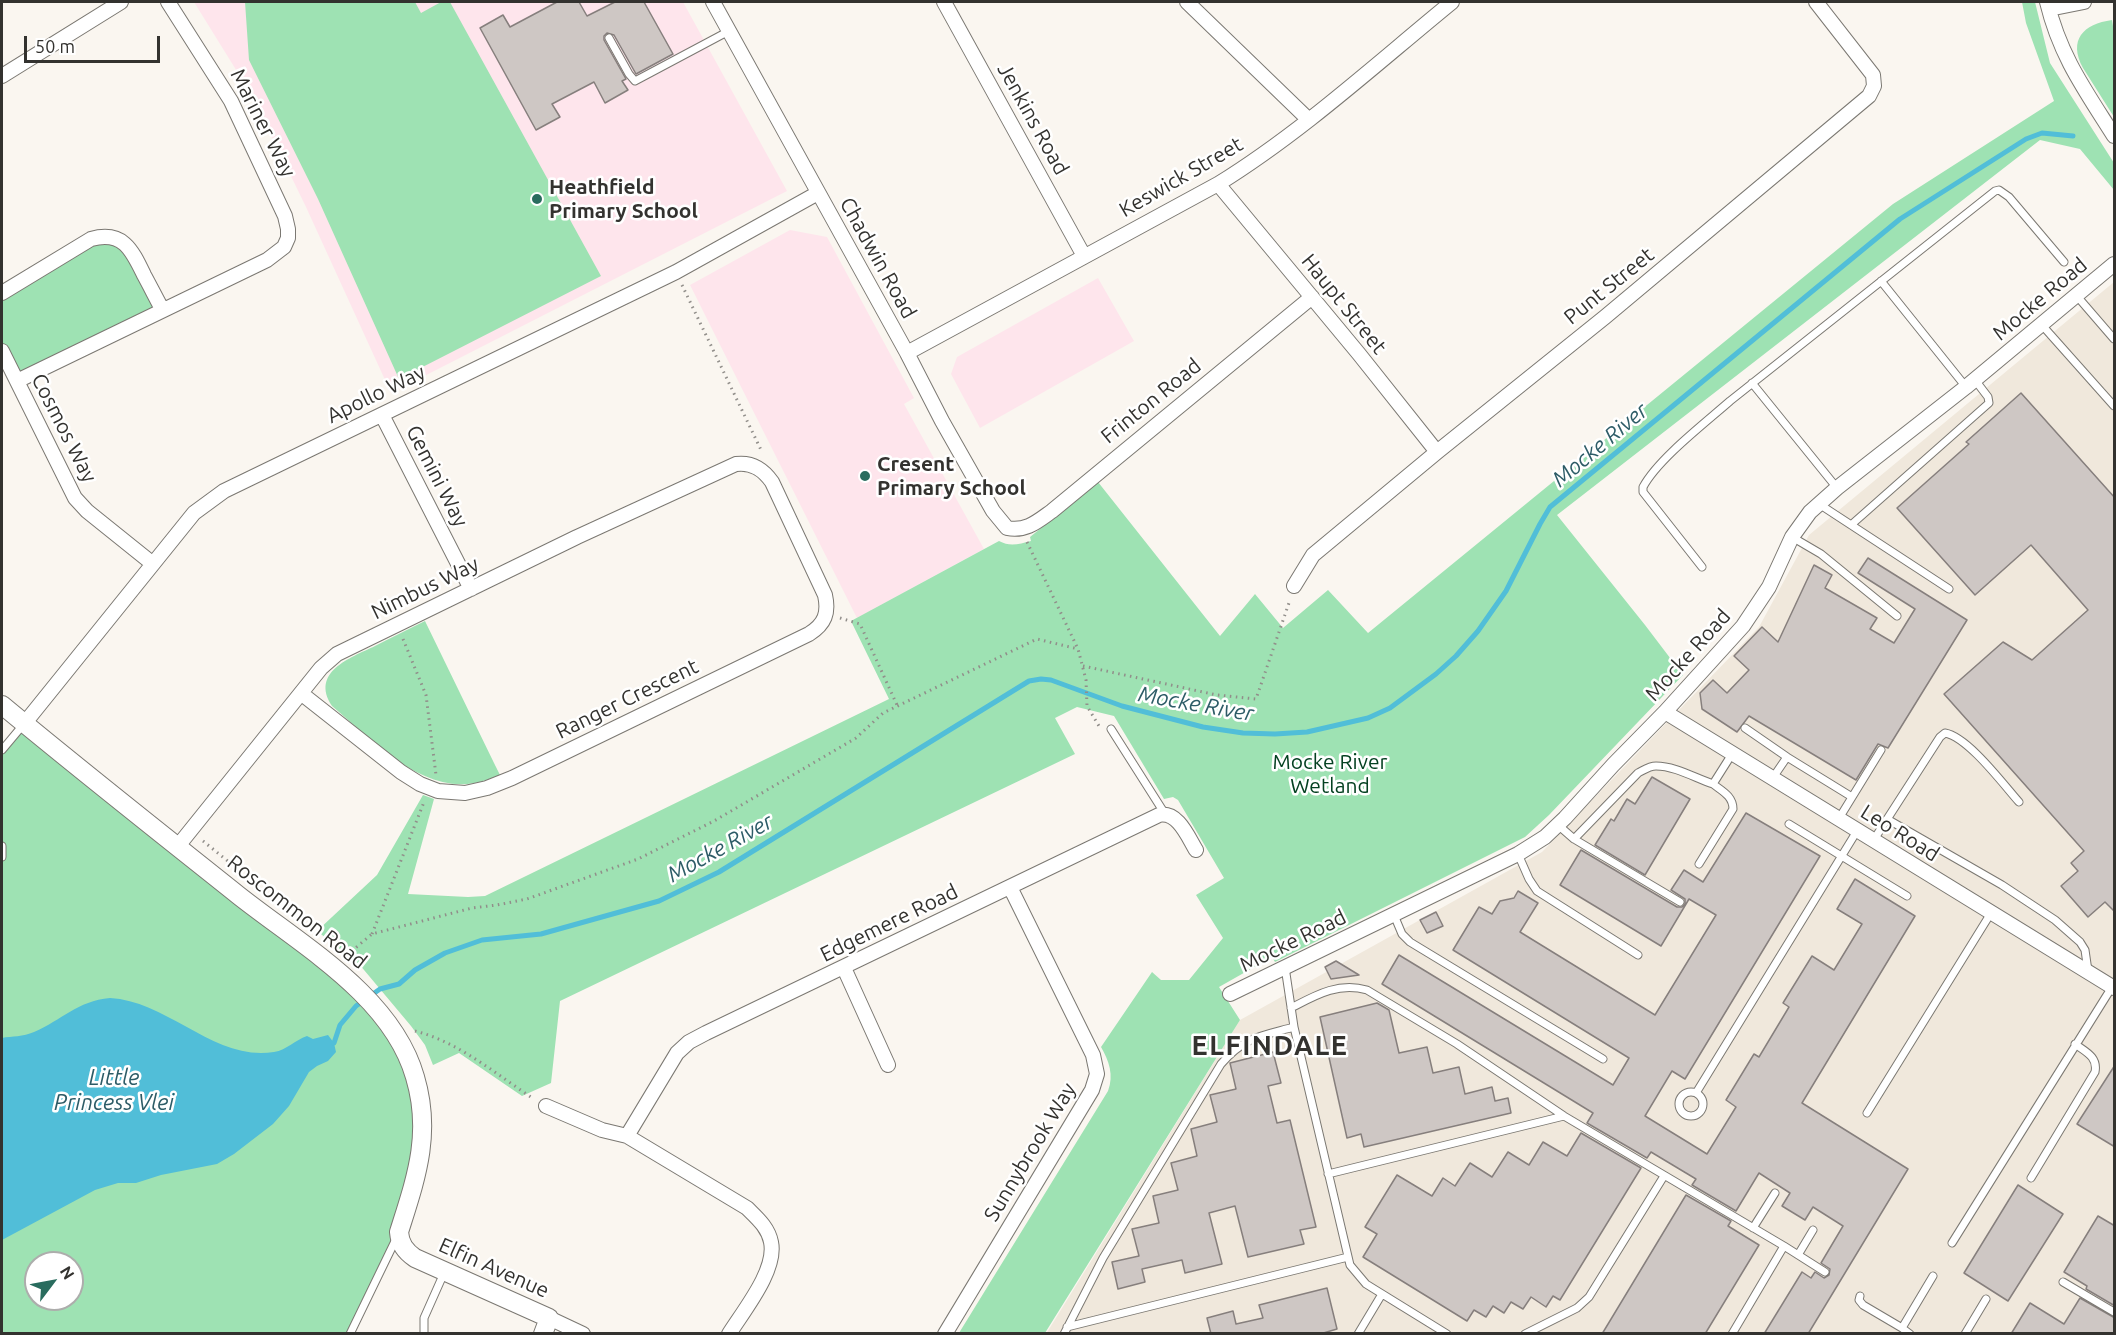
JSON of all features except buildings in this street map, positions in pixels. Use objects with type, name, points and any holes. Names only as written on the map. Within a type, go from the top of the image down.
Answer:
[{"type":"street","points":[[2,76],[121,2]]},
{"type":"street","name":"Mariner Way","points":[[162,309],[267,260],[284,247],[288,238],[285,216],[231,101],[168,2]]},
{"type":"street","name":"Chadwin Road","points":[[713,2],[993,511],[1007,528],[1018,529]]},
{"type":"street","name":"Jenkins Road","points":[[944,2],[1084,256]]},
{"type":"street","points":[[1187,2],[1308,119]]},
{"type":"street","name":"Keswick Street","points":[[907,353],[1218,184],[1248,165],[1452,2]]},
{"type":"street","name":"Punt Street","points":[[1294,586],[1313,555],[1605,317],[1869,96],[1874,86],[1873,75],[1816,2]]},
{"type":"street","points":[[2084,2],[2048,5],[2070,66],[2115,136]]},
{"type":"street","name":"Haupt Street","points":[[1218,184],[1437,452]]},
{"type":"street","name":"Apollo Way","points":[[24,724],[194,513],[224,491],[676,273],[818,193]]},
{"type":"street","points":[[2,293],[91,239],[102,236],[115,237],[125,243],[134,253],[162,309],[17,381]]},
{"type":"street","name":"Mocke Road","points":[[1230,994],[1530,848],[1558,825],[1743,626],[1768,587],[1800,523],[1837,488],[1971,384],[2115,264]]},
{"type":"street","name":"Frinton Road","points":[[1018,529],[1036,523],[1312,297]]},
{"type":"street","name":"Cosmos Way","points":[[2,351],[75,498],[87,511],[153,564]]},
{"type":"street","name":"Gemini Way","points":[[382,415],[471,589]]},
{"type":"street","name":"Nimbus Way","points":[[178,846],[321,668],[337,654],[720,470],[743,463],[759,468]]},
{"type":"street","points":[[759,468],[772,482],[821,585],[825,595],[827,614]]},
{"type":"street","name":"Ranger Crescent","points":[[302,694],[401,772],[434,790],[465,793],[487,788],[512,778],[809,634],[818,629],[827,614]]},
{"type":"street","name":"Roscommon Road","points":[[2,705],[359,990],[396,1034],[415,1076],[423,1117],[421,1157],[399,1232]]},
{"type":"street","name":"Leo Road","points":[[1665,712],[2113,988]]},
{"type":"street","points":[[1165,814],[1172,816],[1182,826],[1197,850]]},
{"type":"street","name":"Edgemere Road","points":[[627,1136],[677,1053],[688,1042],[1165,814]]},
{"type":"street","name":"Sunnybrook Way","points":[[945,1334],[1092,1090],[1097,1074],[1093,1055],[1010,887]]},
{"type":"street","points":[[844,968],[888,1065]]},
{"type":"street","points":[[546,1106],[602,1130],[627,1136],[747,1208],[763,1224],[771,1243],[771,1261],[729,1334]]},
{"type":"street","name":"Elfin Avenue","points":[[399,1232],[400,1240],[408,1253],[446,1271],[546,1326],[583,1334]]},
{"type":"lane","points":[[609,38],[628,74],[636,81],[729,31]]},
{"type":"lane","points":[[1702,567],[1643,492],[1643,487],[1654,471],[1696,430],[1752,383],[1999,190],[2009,197],[2064,262]]},
{"type":"lane","points":[[1851,525],[1989,404],[1989,397],[1971,384],[1881,281]]},
{"type":"lane","points":[[2076,295],[2115,339]]},
{"type":"lane","points":[[2041,324],[2115,406]]},
{"type":"lane","points":[[1752,383],[1837,488]]},
{"type":"lane","points":[[1819,504],[1949,589]]},
{"type":"lane","points":[[1792,537],[1821,554],[1897,616]]},
{"type":"lane","points":[[2,750],[24,724]]},
{"type":"lane","points":[[1745,728],[1852,797]]},
{"type":"lane","points":[[1111,729],[1165,814]]},
{"type":"lane","points":[[1874,842],[1940,737],[1945,733],[1958,737],[1971,749],[2019,802]]},
{"type":"lane","points":[[1838,820],[1881,750]]},
{"type":"lane","points":[[1713,784],[1732,754]]},
{"type":"lane","points":[[1772,779],[1787,757]]},
{"type":"lane","points":[[1574,839],[1638,773],[1648,767],[1656,766],[1713,784],[1730,797],[1733,803],[1734,809],[1698,864]]},
{"type":"lane","points":[[1887,819],[2002,885],[2055,920],[2074,936],[2085,950],[2088,974]]},
{"type":"lane","points":[[1789,824],[1907,896]]},
{"type":"lane","points":[[1558,825],[1574,839],[1680,902]]},
{"type":"lane","points":[[1696,1093],[1857,831]]},
{"type":"lane","points":[[2,846],[2,857]]},
{"type":"lane","points":[[1518,854],[1525,871],[1538,891],[1638,955]]},
{"type":"lane","points":[[1867,1113],[1991,913]]},
{"type":"lane","points":[[1394,915],[1402,934],[1410,942],[1603,1059]]},
{"type":"lane","points":[[1286,967],[1294,1027],[1350,1265],[1357,1274],[1382,1294],[1447,1334]]},
{"type":"lane","points":[[1291,1008],[1326,991],[1342,987],[1366,990],[1457,1044],[1564,1116],[1825,1272]]},
{"type":"lane","points":[[1952,1243],[2075,1044],[2113,988]]},
{"type":"lane","points":[[1065,1330],[1103,1258],[1221,1064],[1237,1047],[1247,1041],[1294,1027]]},
{"type":"lane","points":[[2031,1178],[2096,1072],[2097,1065],[2094,1058],[2075,1044]]},
{"type":"lane","points":[[1328,1174],[1564,1116]]},
{"type":"lane","points":[[1525,1334],[1577,1308],[1589,1297],[1664,1176]]},
{"type":"lane","points":[[1753,1228],[1775,1193]]},
{"type":"lane","points":[[1798,1255],[1813,1230]]},
{"type":"lane","points":[[350,1334],[399,1232]]},
{"type":"lane","points":[[1732,1334],[1784,1246]]},
{"type":"lane","points":[[1065,1330],[1348,1257]]},
{"type":"lane","points":[[424,1334],[424,1318],[446,1271]]},
{"type":"lane","points":[[1902,1328],[1933,1276]]},
{"type":"lane","points":[[2063,1282],[2115,1312]]},
{"type":"lane","points":[[1358,1334],[1382,1294]]},
{"type":"lane","points":[[1860,1296],[1859,1300],[1863,1305],[1910,1334]]},
{"type":"lane","points":[[1965,1334],[1986,1299]]},
{"type":"path","points":[[676,273],[762,453],[759,468]]},
{"type":"path","points":[[1018,529],[1027,542],[1078,649],[1086,680],[1089,710],[1099,726],[1111,729]]},
{"type":"path","points":[[1083,666],[1217,695],[1256,699],[1280,634],[1294,586]]},
{"type":"path","points":[[827,614],[860,624],[898,706]]},
{"type":"path","points":[[372,934],[434,790],[426,695],[397,625]]},
{"type":"path","points":[[346,956],[372,934],[472,908],[527,899],[638,859],[714,821],[856,738],[883,713],[1037,639],[1078,649]]},
{"type":"path","points":[[412,1030],[424,1033],[459,1050],[546,1106]]},
{"type":"shaded area","name":"Heathfield Primary School","points":[[194,2],[683,2],[787,191],[391,393],[306,207],[251,94]]},
{"type":"shaded area","name":"Cresent Primary School","points":[[790,230],[827,237],[914,398],[904,404],[984,549],[857,618],[690,285]]},
{"type":"shaded area","points":[[1098,278],[1134,341],[980,428],[951,374],[957,357]]},
{"type":"shaded area","points":[[2114,282],[2114,1333],[1046,1334],[1240,1020],[1542,852],[1759,627],[1809,535]]},
{"type":"green space","points":[[245,2],[415,2],[421,13],[441,2],[450,2],[601,276],[399,379],[318,199],[249,60]]},
{"type":"green space","name":"Mocke River Wetland","points":[[2022,2],[2035,2],[2050,63],[2114,163],[2114,190],[2080,149],[2040,140],[1557,515],[1683,675],[1549,815],[1525,837],[1275,962],[1272,957],[1219,987],[1240,1020],[1045,1333],[959,1333],[1108,1091],[1111,1079],[1110,1068],[1101,1047],[1152,972],[1161,980],[1189,980],[1223,938],[1196,895],[1224,878],[1178,800],[1173,797],[1164,799],[1114,716],[1077,707],[1055,718],[1075,754],[560,1001],[551,1083],[522,1096],[459,1053],[433,1065],[425,1045],[359,964],[317,931],[377,875],[423,795],[434,799],[408,894],[485,896],[889,699],[851,621],[999,541],[1019,544],[1031,541],[1030,537],[1098,482],[1220,636],[1255,594],[1283,628],[1328,590],[1368,633],[1893,204],[2054,101],[2026,23]]},
{"type":"green space","points":[[2112,20],[2114,117],[2083,68],[2077,49],[2081,35],[2086,30],[2093,25]]},
{"type":"green space","points":[[115,237],[162,309],[17,381],[2,351],[2,293],[91,239]]},
{"type":"green space","points":[[425,621],[500,775],[474,783],[454,784],[434,780],[415,771],[379,747],[332,706],[326,684],[329,675],[336,668],[345,661]]},
{"type":"green space","points":[[24,724],[377,1009],[420,1097],[399,1232],[350,1333],[2,1334],[2,750]]},
{"type":"water","name":"Little Princess Vlei","points":[[110,998],[152,1009],[232,1048],[253,1053],[274,1052],[307,1036],[313,1039],[328,1035],[334,1043],[336,1052],[328,1061],[309,1072],[289,1106],[273,1124],[217,1164],[161,1175],[136,1183],[118,1183],[95,1190],[2,1240],[2,1038],[30,1034],[79,1007]]},
{"type":"waterway","name":"Mocke River","points":[[334,1043],[340,1025],[356,1006],[380,989],[399,984],[415,970],[445,953],[482,940],[541,934],[659,901],[719,872],[1029,681],[1051,680],[1122,706],[1203,727],[1243,733],[1307,732],[1368,718],[1390,708],[1436,674],[1478,631],[1506,591],[1550,507],[1900,219],[2026,139],[2042,133],[2073,136]]},
{"type":"place","name":"Heathfield Primary School","points":[[537,199]]},
{"type":"place","name":"Cresent Primary School","points":[[865,476]]},
{"type":"district","name":"ELFINDALE","points":[[1270,1046]]}]
